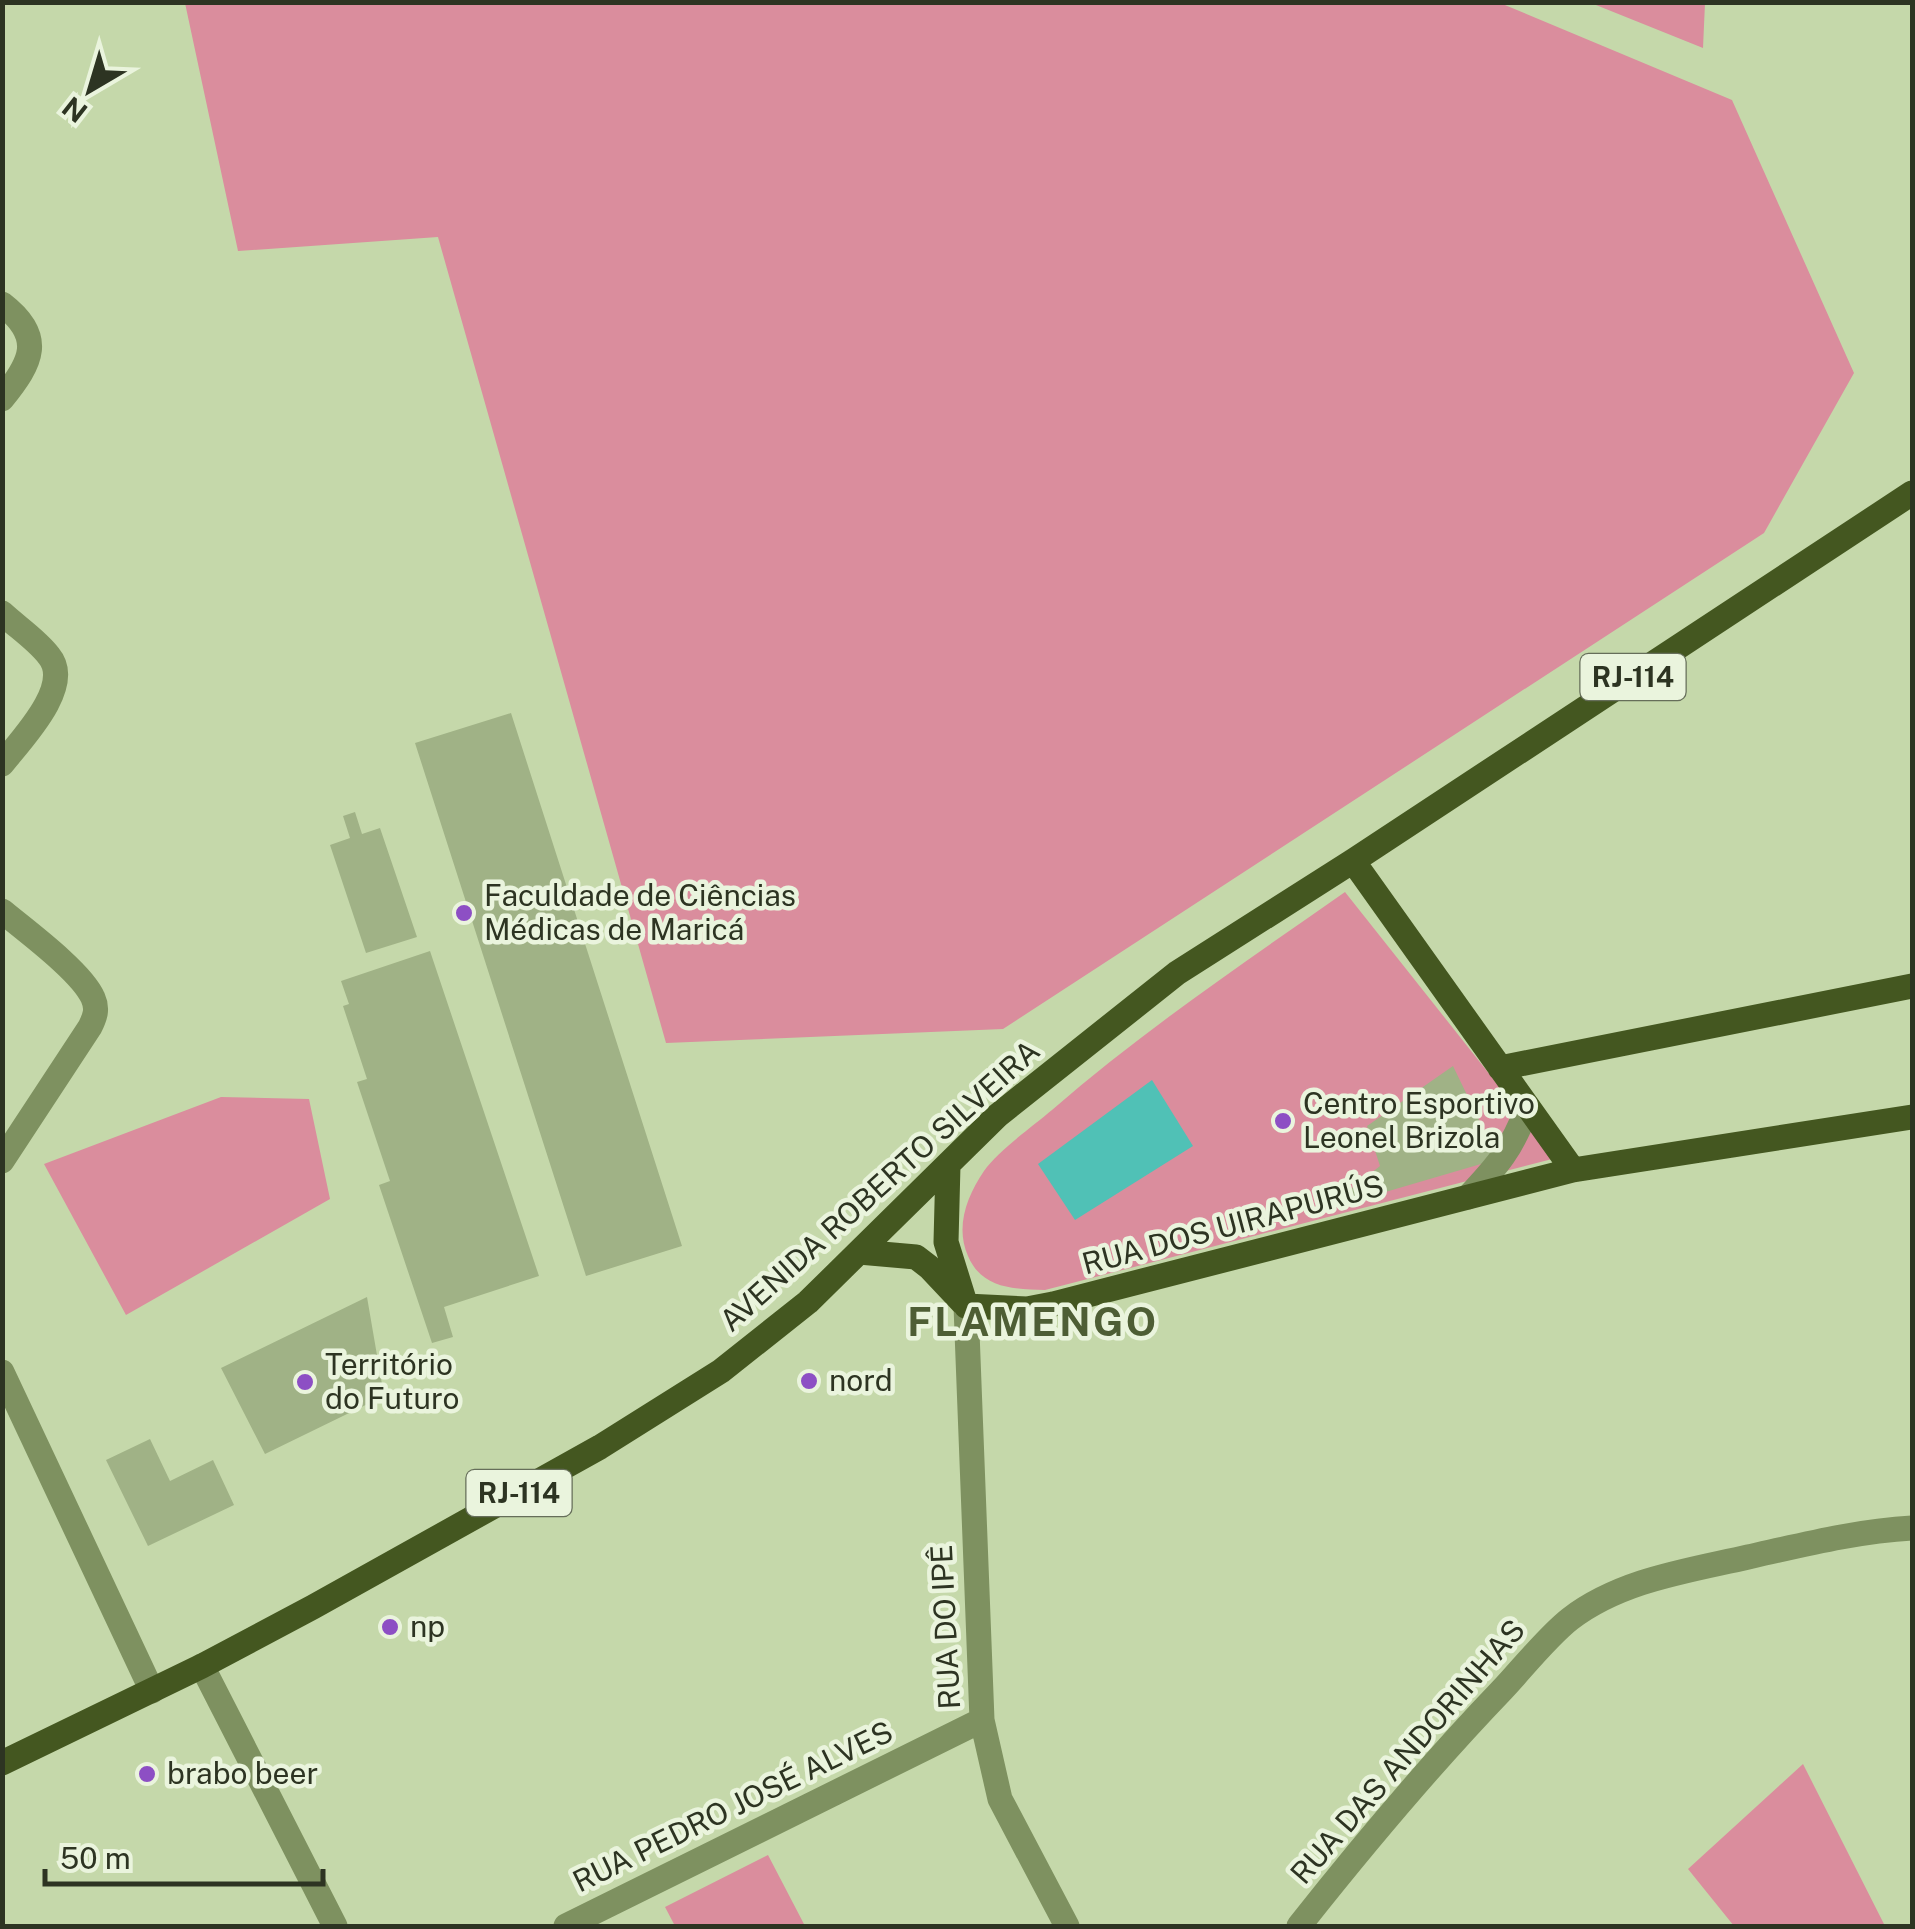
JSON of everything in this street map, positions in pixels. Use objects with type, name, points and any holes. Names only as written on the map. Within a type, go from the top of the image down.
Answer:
[{"type":"main road","name":"AVENIDA ROBERTO SILVEIRA","points":[[2,1763],[202,1666],[566,1466],[721,1371],[808,1302],[997,1116],[1177,973],[1912,493]]},
{"type":"main road","points":[[1353,861],[1572,1170]]},
{"type":"main road","points":[[1500,1068],[1912,986]]},
{"type":"main road","name":"RUA DOS UIRAPURÚS","points":[[966,1306],[1027,1310],[1572,1170],[1912,1117]]},
{"type":"main road","name":"RUA DO IPÊ","points":[[948,1165],[946,1242],[966,1306]]},
{"type":"main road","points":[[859,1252],[916,1257],[966,1306]]},
{"type":"street","points":[[2,304],[26,326],[31,341],[21,376],[2,399]]},
{"type":"street","points":[[2,613],[50,657],[57,671],[44,709],[2,764]]},
{"type":"street","points":[[2,911],[81,979],[97,1011],[90,1028],[2,1161]]},
{"type":"street","points":[[1468,1197],[1504,1158],[1528,1106]]},
{"type":"street","name":"RUA DO IPÊ","points":[[966,1306],[982,1720],[1000,1799],[1066,1926]]},
{"type":"street","points":[[2,1372],[152,1691]]},
{"type":"street","name":"RUA DAS ANDORINHAS","points":[[1299,1926],[1454,1740],[1568,1620],[1608,1596],[1652,1579],[1862,1533],[1912,1528]]},
{"type":"street","points":[[202,1666],[335,1926]]},
{"type":"street","name":"RUA PEDRO JOSÉ ALVES","points":[[566,1926],[982,1720]]},
{"type":"shaded area","points":[[185,3],[1500,3],[1732,100],[1854,373],[1764,533],[1003,1029],[666,1043],[438,237],[238,251]]},
{"type":"shaded area","points":[[1591,3],[1705,3],[1703,48]]},
{"type":"shaded area","name":"Centro Esportivo Leonel Brizola","points":[[1345,892],[1556,1158],[1045,1290],[1011,1288],[982,1275],[968,1256],[963,1223],[972,1191],[990,1163],[1159,1024]]},
{"type":"shaded area","points":[[221,1097],[309,1099],[330,1199],[126,1315],[44,1164]]},
{"type":"shaded area","points":[[1803,1764],[1885,1926],[1734,1926],[1688,1869]]},
{"type":"shaded area","points":[[768,1855],[805,1926],[675,1926],[665,1907]]},
{"type":"water","points":[[1152,1080],[1193,1146],[1075,1220],[1038,1164]]},
{"type":"building","points":[[511,713],[682,1246],[586,1276],[415,743]]},
{"type":"building","points":[[355,812],[362,834],[380,828],[417,937],[366,953],[330,845],[350,838],[343,816]]},
{"type":"building","points":[[430,951],[539,1276],[444,1307],[453,1337],[432,1343],[379,1185],[390,1181],[357,1082],[367,1079],[343,1006],[349,1004],[341,981]]},
{"type":"building","points":[[1453,1066],[1498,1159],[1324,1210],[1380,1166],[1367,1126]]},
{"type":"building","name":"Território do Futuro","points":[[367,1297],[384,1396],[265,1454],[221,1368]]},
{"type":"building","points":[[150,1439],[170,1481],[213,1460],[234,1505],[148,1546],[106,1460]]},
{"type":"place","name":"Faculdade de Ciências Médicas de Maricá","points":[[464,913]]},
{"type":"place","name":"Centro Esportivo Leonel Brizola","points":[[1283,1121]]},
{"type":"place","name":"nord","points":[[809,1381]]},
{"type":"place","name":"Território do Futuro","points":[[305,1382]]},
{"type":"place","name":"np","points":[[390,1627]]},
{"type":"place","name":"brabo beer","points":[[147,1774]]},
{"type":"district","name":"FLAMENGO","points":[[1033,1322]]}]
